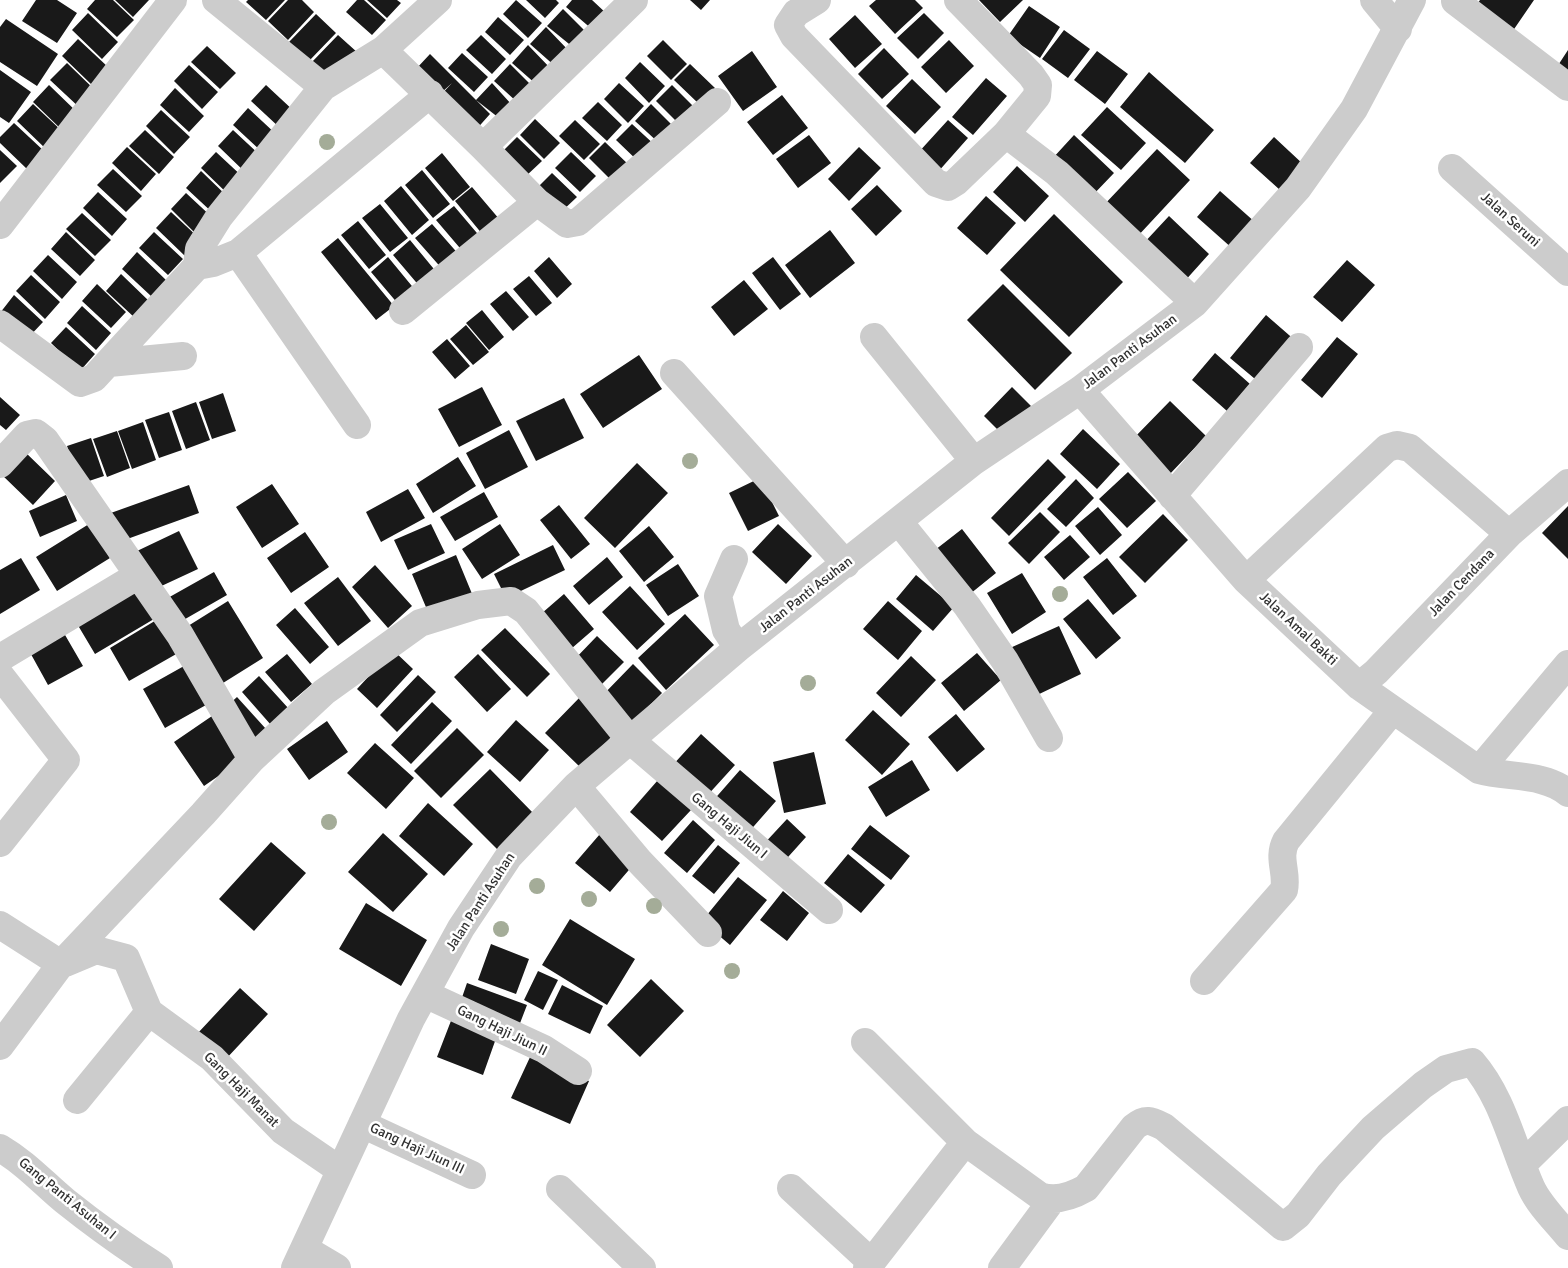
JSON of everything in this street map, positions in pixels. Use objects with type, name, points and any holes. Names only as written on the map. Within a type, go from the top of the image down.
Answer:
[{"type":"street","points":[[0,225],[173,0]]},
{"type":"street","points":[[216,0],[323,87]]},
{"type":"street","points":[[0,324],[80,383],[94,378],[197,266],[199,249],[219,217],[323,87],[346,75],[383,50],[438,0]]},
{"type":"street","points":[[484,147],[634,0]]},
{"type":"street","points":[[817,0],[796,13],[788,25],[794,36],[936,183],[948,187],[956,182],[1006,134],[1037,96],[1038,85],[1031,75],[958,0]]},
{"type":"street","points":[[1374,0],[1398,29]]},
{"type":"street","name":"Jalan Panti Asuhan","points":[[300,1258],[340,1170],[425,994],[461,928],[510,856],[576,786],[738,648],[974,462],[1080,390],[1195,303],[1298,188],[1354,109],[1412,0]]},
{"type":"street","points":[[1455,1],[1568,87]]},
{"type":"street","points":[[383,50],[484,147],[537,202],[567,224],[578,222],[717,102]]},
{"type":"street","points":[[197,266],[213,263],[238,253],[430,94]]},
{"type":"street","points":[[1006,134],[1057,173],[1195,303]]},
{"type":"street","name":"Jalan Seruni","points":[[1452,168],[1568,272]]},
{"type":"street","points":[[402,311],[537,202]]},
{"type":"street","points":[[238,253],[357,425]]},
{"type":"street","points":[[874,337],[974,462]]},
{"type":"street","points":[[1172,496],[1299,347]]},
{"type":"street","points":[[109,363],[183,356]]},
{"type":"street","points":[[674,374],[846,564]]},
{"type":"street","name":"Jalan Amal Bakti","points":[[1080,390],[1246,580],[1359,686],[1480,770],[1498,775],[1541,780],[1561,787],[1568,793]]},
{"type":"street","points":[[0,464],[27,435],[36,433],[45,440],[137,576],[180,635],[252,759]]},
{"type":"street","points":[[1246,580],[1387,448],[1397,445],[1410,448],[1509,534]]},
{"type":"street","name":"Jalan Cendana","points":[[1359,686],[1376,672],[1509,534],[1568,483]]},
{"type":"street","points":[[898,522],[967,606],[1005,661],[1049,738]]},
{"type":"street","points":[[734,559],[718,596],[726,630],[738,648]]},
{"type":"street","points":[[0,658],[137,576]]},
{"type":"street","name":"Gang Haji Jiun I","points":[[0,1046],[61,964],[203,814],[252,759],[324,692],[420,624],[478,605],[511,601],[526,611],[630,740],[829,910]]},
{"type":"street","points":[[1480,770],[1568,664]]},
{"type":"street","points":[[0,675],[66,760],[0,843]]},
{"type":"street","points":[[1204,981],[1284,890],[1286,882],[1281,850],[1286,841],[1393,710]]},
{"type":"street","points":[[576,786],[640,862],[708,933]]},
{"type":"street","points":[[0,925],[61,964],[96,950],[126,958],[149,1012],[77,1100]]},
{"type":"street","name":"Gang Haji Jiun II","points":[[425,994],[544,1049],[578,1072]]},
{"type":"street","name":"Gang Haji Manat","points":[[149,1012],[212,1058],[283,1131],[340,1170]]},
{"type":"street","points":[[865,1042],[965,1142],[1040,1196],[1052,1200],[1076,1194],[1086,1188],[1134,1126],[1142,1120],[1150,1120],[1164,1127],[1283,1227],[1298,1215],[1329,1175],[1373,1128],[1423,1085],[1446,1069],[1472,1062],[1486,1079],[1501,1109],[1532,1188],[1546,1210],[1568,1236]]},
{"type":"street","points":[[1523,1164],[1568,1120]]},
{"type":"street","name":"Gang Haji Jiun III","points":[[362,1124],[472,1174]]},
{"type":"street","points":[[791,1188],[869,1265],[965,1142]]},
{"type":"street","name":"Gang Panti Asuhan I","points":[[0,1148],[22,1161],[65,1201],[122,1244],[159,1268]]},
{"type":"street","points":[[560,1189],[642,1268]]},
{"type":"street","points":[[1002,1268],[1052,1200]]},
{"type":"street","points":[[300,1258],[337,1268]]},
{"type":"building","points":[[36,0],[57,0],[77,13],[57,43],[22,21]]},
{"type":"building","points":[[95,0],[113,0],[134,20],[117,37],[87,9]]},
{"type":"building","points":[[115,0],[149,0],[133,17]]},
{"type":"building","points":[[248,0],[285,0],[266,20],[246,2]]},
{"type":"building","points":[[288,0],[302,0],[314,12],[288,40],[268,21]]},
{"type":"building","points":[[357,0],[364,0],[386,20],[372,35],[346,12]]},
{"type":"building","points":[[367,0],[397,0],[401,3],[387,18]]},
{"type":"building","points":[[516,0],[542,23],[528,38],[503,14]]},
{"type":"building","points":[[526,0],[556,0],[559,3],[545,18]]},
{"type":"building","points":[[572,0],[592,0],[607,14],[593,30],[566,7]]},
{"type":"building","points":[[690,0],[710,0],[701,10]]},
{"type":"building","points":[[876,0],[915,0],[923,8],[895,34],[869,6]]},
{"type":"building","points":[[979,0],[1023,0],[1000,22]]},
{"type":"building","points":[[1480,0],[1534,0],[1510,35],[1473,10]]},
{"type":"building","points":[[1029,6],[1060,27],[1040,58],[1008,36]]},
{"type":"building","points":[[563,9],[587,33],[574,48],[547,26]]},
{"type":"building","points":[[88,13],[118,42],[102,59],[72,30]]},
{"type":"building","points":[[924,13],[944,33],[918,59],[897,38]]},
{"type":"building","points":[[316,14],[336,33],[309,61],[289,42]]},
{"type":"building","points":[[855,15],[882,44],[855,68],[829,39]]},
{"type":"building","points":[[498,17],[524,40],[510,55],[485,32]]},
{"type":"building","points":[[6,19],[58,54],[37,86],[0,62],[0,27]]},
{"type":"building","points":[[546,27],[570,52],[556,67],[530,44]]},
{"type":"building","points":[[1064,30],[1090,49],[1068,78],[1042,59]]},
{"type":"building","points":[[338,35],[358,53],[331,82],[311,63]]},
{"type":"building","points":[[481,35],[506,59],[492,74],[466,50]]},
{"type":"building","points":[[78,39],[108,67],[92,85],[62,56]]},
{"type":"building","points":[[663,40],[687,64],[671,80],[647,56]]},
{"type":"building","points":[[949,40],[974,66],[946,93],[921,67]]},
{"type":"building","points":[[528,45],[553,71],[537,85],[512,63]]},
{"type":"building","points":[[207,46],[236,73],[220,89],[191,62]]},
{"type":"building","points":[[884,48],[909,74],[882,99],[858,74]]},
{"type":"building","points":[[1568,50],[1568,83],[1553,73]]},
{"type":"building","points":[[752,51],[777,87],[743,111],[718,76]]},
{"type":"building","points":[[1097,51],[1128,74],[1105,104],[1074,80]]},
{"type":"building","points":[[462,53],[488,77],[474,92],[448,68]]},
{"type":"building","points":[[430,54],[490,114],[474,132],[438,98],[452,83],[441,93],[416,69]]},
{"type":"building","points":[[640,62],[665,86],[649,103],[625,78]]},
{"type":"building","points":[[67,63],[97,92],[81,109],[50,80]]},
{"type":"building","points":[[510,64],[533,87],[517,102],[494,81]]},
{"type":"building","points":[[690,64],[715,88],[699,104],[674,80]]},
{"type":"building","points":[[189,65],[218,92],[202,109],[174,81]]},
{"type":"building","points":[[0,70],[31,92],[9,123],[0,117]]},
{"type":"building","points":[[1149,72],[1214,130],[1185,163],[1120,107]]},
{"type":"building","points":[[986,78],[1007,96],[973,135],[952,117]]},
{"type":"building","points":[[912,79],[941,107],[915,134],[886,106]]},
{"type":"building","points":[[492,83],[512,105],[499,118],[476,100]]},
{"type":"building","points":[[619,83],[644,106],[628,123],[604,99]]},
{"type":"building","points":[[49,85],[79,114],[63,131],[33,102]]},
{"type":"building","points":[[266,85],[295,112],[280,128],[251,101]]},
{"type":"building","points":[[672,85],[696,109],[680,125],[656,101]]},
{"type":"building","points":[[175,88],[204,116],[189,132],[160,105]]},
{"type":"building","points":[[782,95],[808,128],[773,155],[747,122]]},
{"type":"building","points":[[598,102],[622,125],[607,141],[582,118]]},
{"type":"building","points":[[33,104],[63,132],[47,150],[17,121]]},
{"type":"building","points":[[651,104],[675,128],[660,144],[635,121]]},
{"type":"building","points":[[1107,107],[1146,143],[1121,170],[1081,135]]},
{"type":"building","points":[[248,108],[277,135],[262,152],[233,125]]},
{"type":"building","points":[[161,110],[190,137],[174,154],[146,126]]},
{"type":"building","points":[[535,119],[560,143],[544,159],[520,135]]},
{"type":"building","points":[[575,120],[600,144],[584,160],[559,136]]},
{"type":"building","points":[[948,120],[968,138],[937,173],[917,154]]},
{"type":"building","points":[[14,123],[44,151],[27,169],[0,143],[0,137]]},
{"type":"building","points":[[632,124],[657,147],[641,164],[616,140]]},
{"type":"building","points":[[145,130],[174,157],[159,174],[129,146]]},
{"type":"building","points":[[233,130],[262,157],[247,174],[218,146]]},
{"type":"building","points":[[809,135],[831,163],[798,188],[776,159]]},
{"type":"building","points":[[1074,135],[1114,173],[1091,197],[1052,159]]},
{"type":"building","points":[[517,137],[542,161],[525,177],[501,153]]},
{"type":"building","points":[[1274,137],[1304,165],[1280,190],[1250,163]]},
{"type":"building","points":[[605,142],[630,166],[614,183],[589,158]]},
{"type":"building","points":[[127,147],[156,174],[141,191],[112,163]]},
{"type":"building","points":[[859,147],[881,168],[849,201],[828,179]]},
{"type":"building","points":[[1157,149],[1190,180],[1136,238],[1102,207]]},
{"type":"building","points":[[0,150],[17,166],[0,183]]},
{"type":"building","points":[[216,152],[245,179],[230,196],[201,168]]},
{"type":"building","points":[[571,152],[596,176],[580,192],[555,168]]},
{"type":"building","points":[[442,153],[470,187],[453,201],[425,168]]},
{"type":"building","points":[[1017,166],[1049,196],[1025,222],[993,192]]},
{"type":"building","points":[[113,169],[142,196],[126,212],[97,185]]},
{"type":"building","points":[[422,170],[450,204],[433,218],[405,185]]},
{"type":"building","points":[[201,171],[230,199],[215,215],[186,188]]},
{"type":"building","points":[[552,173],[577,197],[560,213],[536,189]]},
{"type":"building","points":[[877,185],[902,211],[876,236],[851,209]]},
{"type":"building","points":[[401,186],[429,220],[412,235],[384,201]]},
{"type":"building","points":[[472,187],[500,220],[483,235],[455,201]]},
{"type":"building","points":[[1220,191],[1256,223],[1233,249],[1197,217]]},
{"type":"building","points":[[98,192],[127,219],[112,236],[83,208]]},
{"type":"building","points":[[186,193],[215,220],[199,237],[171,209]]},
{"type":"building","points":[[986,196],[1016,223],[987,255],[957,228]]},
{"type":"building","points":[[380,204],[408,238],[390,252],[362,218]]},
{"type":"building","points":[[454,206],[482,239],[465,254],[436,220]]},
{"type":"building","points":[[171,212],[200,239],[185,256],[156,228]]},
{"type":"building","points":[[82,213],[111,240],[95,256],[66,229]]},
{"type":"building","points":[[1054,214],[1123,282],[1069,337],[1000,270]]},
{"type":"building","points":[[1169,216],[1209,254],[1183,283],[1142,245]]},
{"type":"building","points":[[358,221],[386,255],[369,269],[341,235]]},
{"type":"building","points":[[432,224],[461,257],[444,271],[415,238]]},
{"type":"building","points":[[830,230],[855,263],[810,298],[785,265]]},
{"type":"building","points":[[66,232],[95,260],[80,276],[51,249]]},
{"type":"building","points":[[154,232],[183,259],[168,275],[139,248]]},
{"type":"building","points":[[338,238],[394,306],[376,320],[321,252]]},
{"type":"building","points":[[410,240],[438,274],[421,288],[393,255]]},
{"type":"building","points":[[137,252],[166,280],[151,296],[122,269]]},
{"type":"building","points":[[48,255],[77,282],[62,299],[33,271]]},
{"type":"building","points":[[388,257],[416,291],[399,305],[371,272]]},
{"type":"building","points":[[549,257],[572,284],[557,298],[534,271]]},
{"type":"building","points":[[773,257],[801,294],[780,310],[752,273]]},
{"type":"building","points":[[1347,260],[1375,285],[1342,322],[1313,297]]},
{"type":"building","points":[[121,274],[150,302],[135,318],[106,291]]},
{"type":"building","points":[[31,275],[60,302],[45,319],[16,291]]},
{"type":"building","points":[[529,276],[552,303],[536,316],[513,289]]},
{"type":"building","points":[[744,280],[768,309],[734,336],[711,307]]},
{"type":"building","points":[[97,284],[126,312],[111,328],[82,301]]},
{"type":"building","points":[[1003,284],[1072,353],[1035,390],[967,320]]},
{"type":"building","points":[[506,291],[529,317],[513,331],[490,304]]},
{"type":"building","points":[[14,295],[43,322],[27,339],[0,313]]},
{"type":"building","points":[[82,306],[111,333],[96,350],[67,323]]},
{"type":"building","points":[[482,310],[504,337],[489,350],[466,323]]},
{"type":"building","points":[[1266,315],[1297,342],[1261,384],[1230,358]]},
{"type":"building","points":[[466,325],[489,352],[473,365],[450,339]]},
{"type":"building","points":[[66,327],[95,354],[80,371],[51,343]]},
{"type":"building","points":[[1337,337],[1358,354],[1322,398],[1301,380]]},
{"type":"building","points":[[447,339],[470,366],[455,379],[432,352]]},
{"type":"building","points":[[1215,353],[1250,384],[1227,411],[1192,380]]},
{"type":"building","points":[[639,355],[662,389],[603,428],[580,394]]},
{"type":"building","points":[[482,387],[502,425],[459,447],[438,409]]},
{"type":"building","points":[[1012,387],[1032,407],[1004,436],[984,416]]},
{"type":"building","points":[[223,393],[236,431],[212,439],[199,402]]},
{"type":"building","points":[[0,397],[20,415],[6,430],[0,425]]},
{"type":"building","points":[[564,398],[584,438],[536,461],[516,421]]},
{"type":"building","points":[[1170,401],[1206,436],[1168,476],[1131,441]]},
{"type":"building","points":[[196,402],[210,440],[186,449],[172,411]]},
{"type":"building","points":[[169,412],[182,450],[159,458],[145,420]]},
{"type":"building","points":[[143,422],[156,460],[132,469],[118,431]]},
{"type":"building","points":[[1083,429],[1120,464],[1097,489],[1060,454]]},
{"type":"building","points":[[509,430],[528,467],[485,489],[466,453]]},
{"type":"building","points":[[117,431],[130,468],[107,477],[93,439]]},
{"type":"building","points":[[91,438],[104,476],[80,484],[67,446]]},
{"type":"building","points":[[24,451],[55,481],[33,505],[2,475]]},
{"type":"building","points":[[458,457],[476,486],[433,513],[416,484]]},
{"type":"building","points":[[1048,459],[1066,477],[1009,536],[991,518]]},
{"type":"building","points":[[637,463],[668,493],[615,548],[584,518]]},
{"type":"building","points":[[1128,472],[1156,501],[1127,528],[1099,499]]},
{"type":"building","points":[[760,478],[779,516],[748,531],[729,493]]},
{"type":"building","points":[[1076,479],[1094,498],[1066,527],[1047,509]]},
{"type":"building","points":[[272,484],[299,524],[262,548],[236,507]]},
{"type":"building","points":[[189,485],[199,513],[119,542],[108,514]]},
{"type":"building","points":[[408,489],[425,518],[381,542],[366,512]]},
{"type":"building","points":[[484,492],[498,517],[455,541],[440,517]]},
{"type":"building","points":[[66,495],[77,521],[40,537],[29,511]]},
{"type":"building","points":[[559,505],[590,544],[571,559],[540,520]]},
{"type":"building","points":[[1568,506],[1568,559],[1542,533]]},
{"type":"building","points":[[1098,507],[1122,535],[1100,555],[1075,526]]},
{"type":"building","points":[[1040,512],[1060,532],[1029,564],[1008,543]]},
{"type":"building","points":[[1163,514],[1188,540],[1145,583],[1119,557]]},
{"type":"building","points":[[89,524],[110,558],[57,591],[36,557]]},
{"type":"building","points":[[431,524],[445,553],[408,570],[394,540]]},
{"type":"building","points":[[500,524],[520,555],[482,579],[462,549]]},
{"type":"building","points":[[778,524],[812,556],[786,584],[752,552]]},
{"type":"building","points":[[649,526],[674,557],[644,582],[619,551]]},
{"type":"building","points":[[962,529],[996,573],[970,594],[935,550]]},
{"type":"building","points":[[179,531],[198,569],[155,589],[137,551]]},
{"type":"building","points":[[305,532],[329,567],[291,593],[267,558]]},
{"type":"building","points":[[1070,535],[1090,557],[1064,580],[1044,557]]},
{"type":"building","points":[[553,545],[565,570],[506,598],[494,574]]},
{"type":"building","points":[[456,555],[475,601],[431,619],[412,574]]},
{"type":"building","points":[[607,557],[623,577],[589,605],[573,586]]},
{"type":"building","points":[[21,558],[40,590],[0,614],[0,570]]},
{"type":"building","points":[[1107,558],[1137,596],[1113,615],[1083,577]]},
{"type":"building","points":[[678,564],[699,596],[668,616],[646,585]]},
{"type":"building","points":[[375,565],[412,606],[388,628],[352,587]]},
{"type":"building","points":[[214,572],[227,595],[180,622],[166,599]]},
{"type":"building","points":[[1022,573],[1046,612],[1012,634],[987,593]]},
{"type":"building","points":[[916,575],[954,607],[933,631],[896,599]]},
{"type":"building","points":[[338,577],[371,621],[338,646],[304,603]]},
{"type":"building","points":[[132,582],[154,619],[95,654],[73,617]]},
{"type":"building","points":[[630,586],[665,624],[637,650],[602,612]]},
{"type":"building","points":[[564,594],[594,629],[564,655],[534,620]]},
{"type":"building","points":[[1088,599],[1121,638],[1096,659],[1063,619]]},
{"type":"building","points":[[228,601],[263,658],[223,683],[188,626]]},
{"type":"building","points":[[888,601],[922,631],[898,660],[863,629]]},
{"type":"building","points":[[295,608],[329,647],[310,664],[276,625]]},
{"type":"building","points":[[685,614],[714,645],[666,690],[638,658]]},
{"type":"building","points":[[158,619],[178,653],[129,681],[110,648]]},
{"type":"building","points":[[1059,626],[1081,674],[1033,697],[1010,648]]},
{"type":"building","points":[[61,628],[83,666],[48,685],[27,647]]},
{"type":"building","points":[[505,628],[550,674],[527,697],[481,650]]},
{"type":"building","points":[[597,636],[624,662],[598,688],[571,663]]},
{"type":"building","points":[[393,650],[413,669],[377,708],[357,689]]},
{"type":"building","points":[[977,653],[1001,680],[964,711],[941,683]]},
{"type":"building","points":[[287,654],[312,684],[291,702],[265,672]]},
{"type":"building","points":[[478,654],[511,689],[487,712],[454,677]]},
{"type":"building","points":[[911,656],[936,680],[901,717],[876,693]]},
{"type":"building","points":[[633,664],[662,693],[629,726],[600,698]]},
{"type":"building","points":[[184,666],[206,705],[165,728],[143,689]]},
{"type":"building","points":[[418,675],[436,692],[397,732],[380,715]]},
{"type":"building","points":[[259,676],[289,709],[271,725],[242,692]]},
{"type":"building","points":[[582,695],[618,730],[581,768],[545,733]]},
{"type":"building","points":[[237,697],[266,729],[253,741],[224,709]]},
{"type":"building","points":[[432,702],[452,721],[411,764],[391,745]]},
{"type":"building","points":[[873,710],[910,744],[882,775],[845,740]]},
{"type":"building","points":[[956,714],[985,749],[957,772],[928,737]]},
{"type":"building","points":[[212,716],[243,759],[204,786],[174,742]]},
{"type":"building","points":[[516,720],[549,750],[520,782],[487,752]]},
{"type":"building","points":[[327,721],[348,752],[309,780],[287,749]]},
{"type":"building","points":[[457,728],[484,755],[441,798],[414,771]]},
{"type":"building","points":[[701,734],[735,765],[705,798],[671,767]]},
{"type":"building","points":[[375,743],[414,778],[386,809],[347,773]]},
{"type":"building","points":[[814,752],[826,804],[784,813],[773,762]]},
{"type":"building","points":[[912,760],[930,790],[886,817],[868,787]]},
{"type":"building","points":[[490,769],[535,815],[499,851],[453,805]]},
{"type":"building","points":[[740,770],[776,801],[747,834],[711,803]]},
{"type":"building","points":[[658,780],[691,810],[662,841],[630,812]]},
{"type":"building","points":[[428,803],[473,844],[444,876],[399,836]]},
{"type":"building","points":[[787,819],[806,837],[780,866],[761,847]]},
{"type":"building","points":[[693,820],[715,840],[687,873],[664,853]]},
{"type":"building","points":[[870,825],[910,856],[891,880],[851,849]]},
{"type":"building","points":[[383,833],[428,874],[393,912],[348,872]]},
{"type":"building","points":[[600,834],[634,864],[610,892],[575,863]]},
{"type":"building","points":[[271,842],[306,873],[254,931],[219,899]]},
{"type":"building","points":[[718,845],[740,863],[714,894],[692,876]]},
{"type":"building","points":[[848,854],[885,885],[861,913],[824,883]]},
{"type":"building","points":[[738,877],[767,900],[730,945],[702,921]]},
{"type":"building","points":[[783,891],[809,913],[787,941],[760,920]]},
{"type":"building","points":[[366,903],[427,940],[401,986],[339,949]]},
{"type":"building","points":[[570,919],[635,959],[607,1005],[542,965]]},
{"type":"building","points":[[491,944],[529,959],[516,994],[478,980]]},
{"type":"building","points":[[538,971],[558,980],[543,1010],[524,1000]]},
{"type":"building","points":[[651,979],[684,1011],[640,1057],[607,1025]]},
{"type":"building","points":[[467,983],[527,1005],[517,1031],[458,1009]]},
{"type":"building","points":[[562,985],[603,1006],[590,1034],[548,1014]]},
{"type":"building","points":[[240,988],[268,1014],[225,1060],[197,1034]]},
{"type":"building","points":[[454,1013],[499,1030],[483,1075],[437,1057]]},
{"type":"building","points":[[531,1055],[589,1081],[570,1124],[511,1098]]}]
